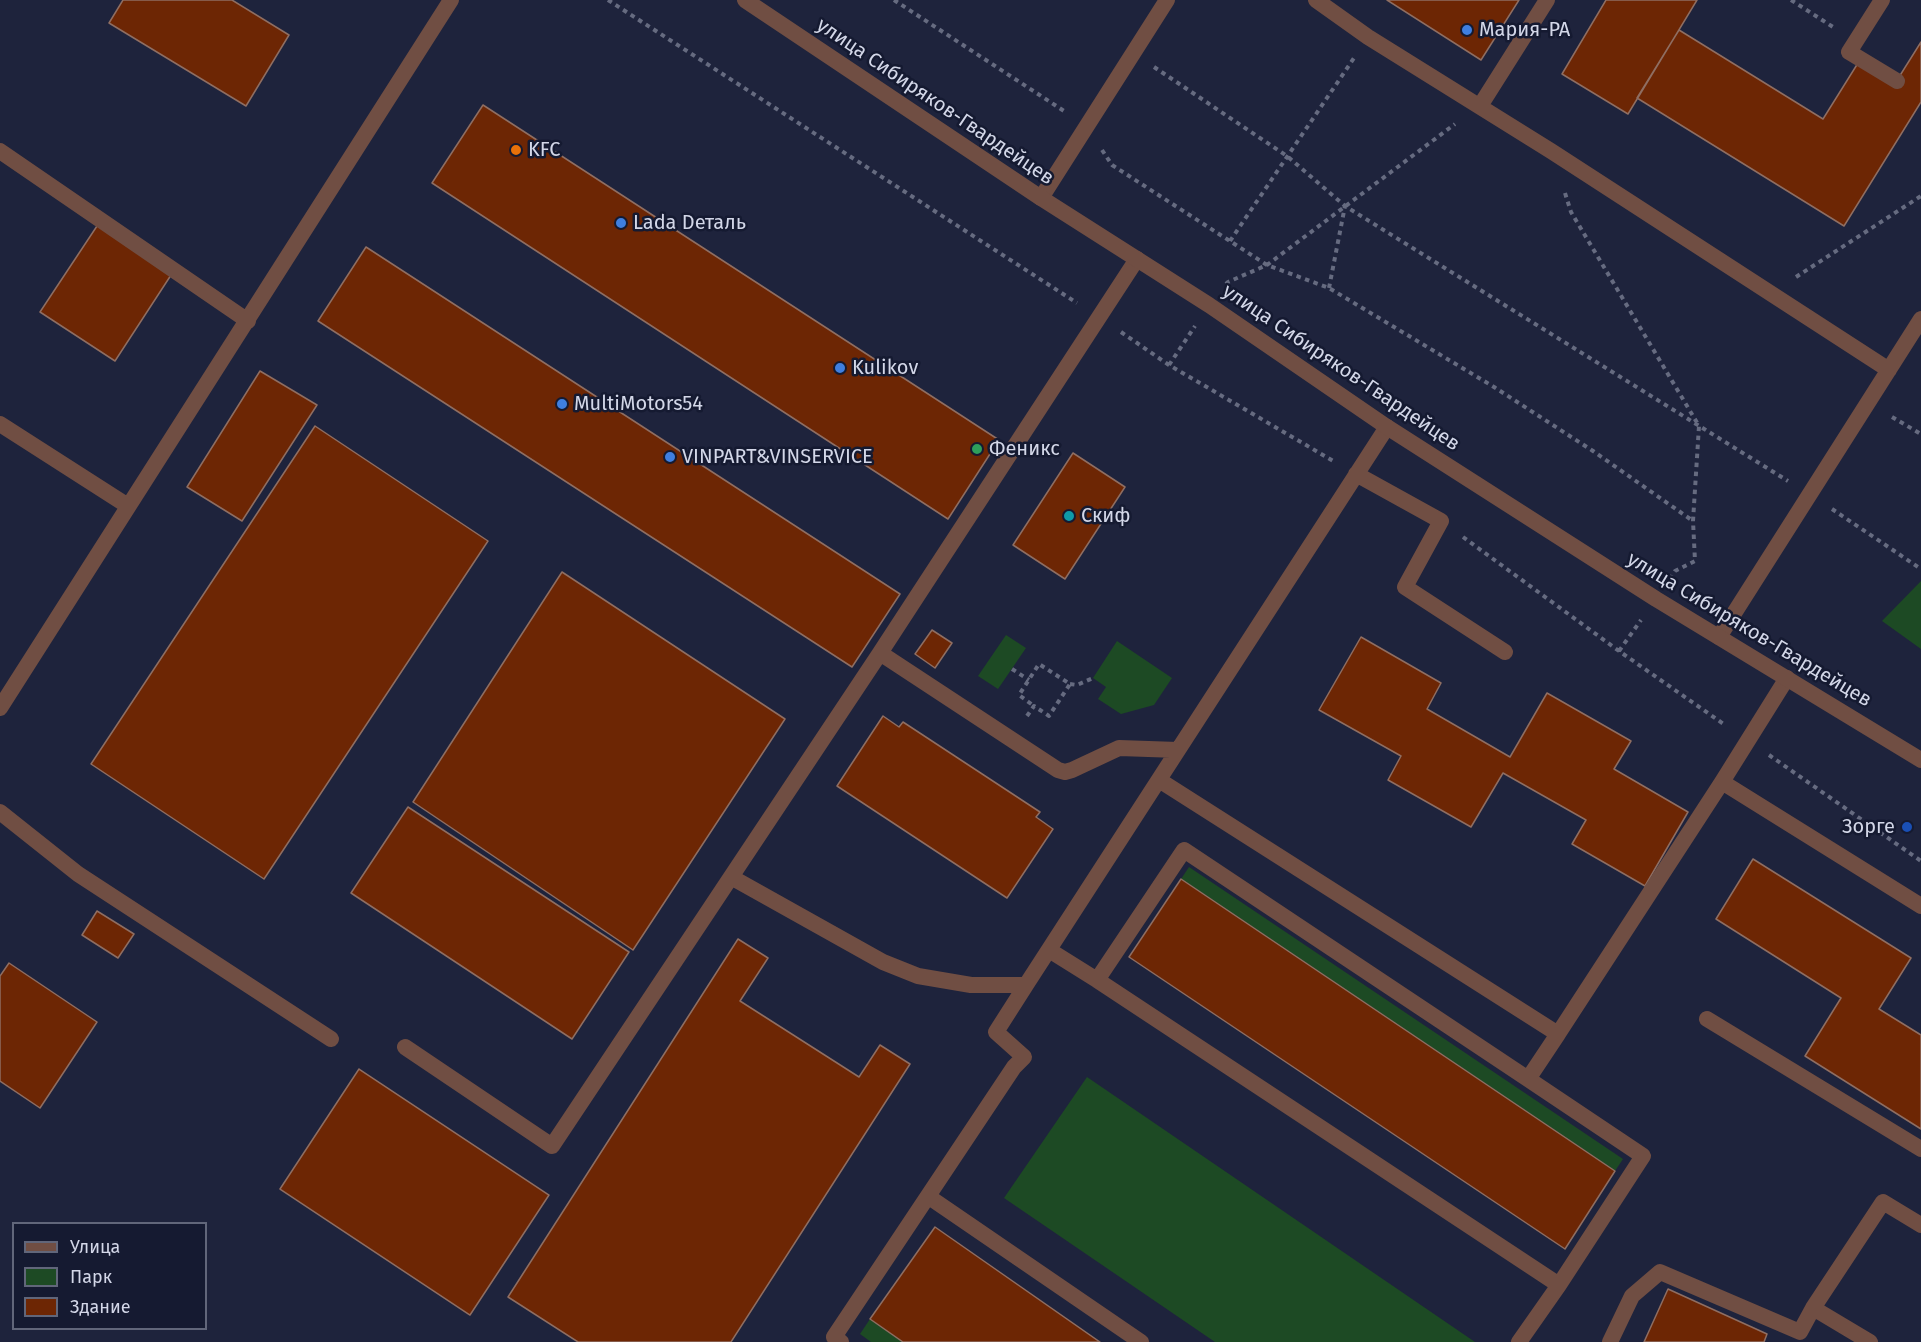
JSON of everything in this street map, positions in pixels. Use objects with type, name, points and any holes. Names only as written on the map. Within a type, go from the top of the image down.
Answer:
[{"type":"street","points":[[0,708],[451,0]]},
{"type":"street","name":"улица Сибиряков-Гвардейцев","points":[[745,0],[1041,198],[1209,304],[1387,427],[1656,599],[1921,760]]},
{"type":"street","points":[[1041,198],[1167,0]]},
{"type":"street","points":[[1316,0],[1368,37],[1551,151],[1889,370]]},
{"type":"street","points":[[1480,106],[1547,0]]},
{"type":"street","points":[[1882,0],[1849,52],[1897,81]]},
{"type":"street","points":[[0,151],[248,321]]},
{"type":"street","points":[[405,1047],[552,1146],[880,653],[1137,259]]},
{"type":"street","points":[[1719,637],[1921,319]]},
{"type":"street","points":[[0,424],[128,506]]},
{"type":"street","points":[[841,1342],[834,1337],[1014,1067],[1024,1057],[996,1032],[1387,427]]},
{"type":"street","points":[[1356,474],[1441,521],[1405,587],[1505,652]]},
{"type":"street","points":[[880,653],[1058,770],[1065,772],[1072,770],[1119,748],[1178,750]]},
{"type":"street","points":[[1528,1079],[1722,782],[1787,678]]},
{"type":"street","points":[[1159,780],[1558,1034]]},
{"type":"street","points":[[1722,782],[1921,906]]},
{"type":"street","points":[[0,812],[78,874],[331,1039]]},
{"type":"street","points":[[1097,980],[1184,850],[1643,1156],[1519,1342]]},
{"type":"street","points":[[731,877],[883,962],[918,976],[971,985],[1026,985]]},
{"type":"street","points":[[1049,950],[1558,1285]]},
{"type":"street","points":[[1707,1019],[1921,1149]]},
{"type":"street","points":[[929,1197],[1140,1342]]},
{"type":"street","points":[[1610,1342],[1632,1296],[1660,1272],[1797,1337],[1813,1308],[1883,1202],[1921,1225]]},
{"type":"street","points":[[1813,1308],[1870,1342]]},
{"type":"path","points":[[608,0],[1169,364],[1356,474]]},
{"type":"path","points":[[894,0],[1087,125],[1112,165],[1267,265],[1329,288],[1494,387],[1593,451],[1693,521]]},
{"type":"path","points":[[1791,0],[1856,41]]},
{"type":"path","points":[[1230,241],[1368,37]]},
{"type":"path","points":[[1132,53],[1287,156],[1345,206],[1809,494],[1921,568]]},
{"type":"path","points":[[1169,364],[1209,304],[1228,282],[1267,265],[1480,106]]},
{"type":"path","points":[[1551,151],[1571,212],[1699,426],[1693,521],[1695,561],[1675,571],[1619,651]]},
{"type":"path","points":[[1770,293],[1921,196]]},
{"type":"path","points":[[1329,288],[1345,206]]},
{"type":"path","points":[[1868,402],[1921,434]]},
{"type":"path","points":[[1441,521],[1619,651],[1921,861]]},
{"type":"path","points":[[1070,684],[1049,716],[1019,695],[1039,664],[1070,684],[1077,685],[1093,678]]},
{"type":"path","points":[[1012,669],[1029,680]]},
{"type":"path","points":[[1012,740],[1034,705]]},
{"type":"green space","points":[[1921,581],[1921,649],[1882,621]]},
{"type":"green space","points":[[1006,635],[1026,648],[998,689],[978,676]]},
{"type":"green space","points":[[1117,641],[1172,678],[1154,705],[1121,714],[1098,699],[1106,687],[1093,678]]},
{"type":"green space","points":[[1189,867],[1623,1159],[1615,1171],[1181,879]]},
{"type":"green space","points":[[1087,1077],[1475,1342],[1215,1342],[1004,1198]]},
{"type":"green space","points":[[870,1319],[903,1342],[871,1342],[860,1334]]},
{"type":"building","points":[[123,0],[232,0],[289,35],[246,106],[109,23]]},
{"type":"building","name":"Мария-РА","points":[[1387,0],[1519,0],[1481,60]]},
{"type":"building","points":[[1606,0],[1697,0],[1628,114],[1562,74]]},
{"type":"building","points":[[1679,30],[1823,119],[1858,63],[1894,85],[1921,42],[1921,102],[1844,226],[1637,98]]},
{"type":"building","points":[[483,105],[999,440],[948,519],[432,183]]},
{"type":"building","points":[[99,223],[173,272],[115,361],[40,312]]},
{"type":"building","points":[[366,247],[900,594],[852,667],[318,321]]},
{"type":"building","points":[[260,371],[317,405],[242,521],[187,487]]},
{"type":"building","points":[[315,426],[488,541],[264,879],[91,764]]},
{"type":"building","name":"Скиф","points":[[1073,453],[1125,487],[1065,579],[1013,545]]},
{"type":"building","points":[[562,572],[785,719],[633,950],[413,802]]},
{"type":"building","points":[[932,630],[952,643],[935,668],[915,654]]},
{"type":"building","points":[[1361,637],[1441,683],[1427,709],[1510,757],[1547,693],[1631,741],[1614,769],[1688,812],[1645,886],[1572,844],[1586,820],[1503,773],[1471,827],[1388,780],[1401,756],[1319,710]]},
{"type":"building","points":[[883,716],[899,727],[903,722],[1040,812],[1036,817],[1053,829],[1007,898],[837,786]]},
{"type":"building","points":[[408,807],[629,952],[572,1039],[351,893]]},
{"type":"building","points":[[1753,859],[1911,958],[1879,1009],[1921,1035],[1921,1129],[1805,1056],[1841,998],[1716,919]]},
{"type":"building","points":[[1181,879],[1615,1171],[1565,1249],[1129,957]]},
{"type":"building","points":[[97,911],[134,934],[118,958],[82,935]]},
{"type":"building","points":[[738,939],[768,958],[740,1001],[859,1077],[880,1045],[910,1064],[731,1342],[578,1342],[508,1297]]},
{"type":"building","points":[[9,963],[97,1022],[40,1108],[0,1081],[0,976]]},
{"type":"building","points":[[359,1069],[549,1195],[470,1315],[280,1189]]},
{"type":"building","points":[[935,1227],[1100,1342],[903,1342],[870,1319]]},
{"type":"building","points":[[1668,1289],[1767,1334],[1764,1342],[1644,1342]]},
{"type":"place","name":"Мария-РА","points":[[1467,30]]},
{"type":"place","name":"KFC","points":[[516,150]]},
{"type":"place","name":"Lada Dеталь","points":[[621,223]]},
{"type":"place","name":"Kulikov","points":[[840,368]]},
{"type":"place","name":"MultiMotors54","points":[[562,404]]},
{"type":"place","name":"Феникс","points":[[977,449]]},
{"type":"place","name":"VINPART&VINSERVICE","points":[[670,457]]},
{"type":"place","name":"Скиф","points":[[1069,516]]},
{"type":"place","name":"Зорге","points":[[1907,827]]}]
